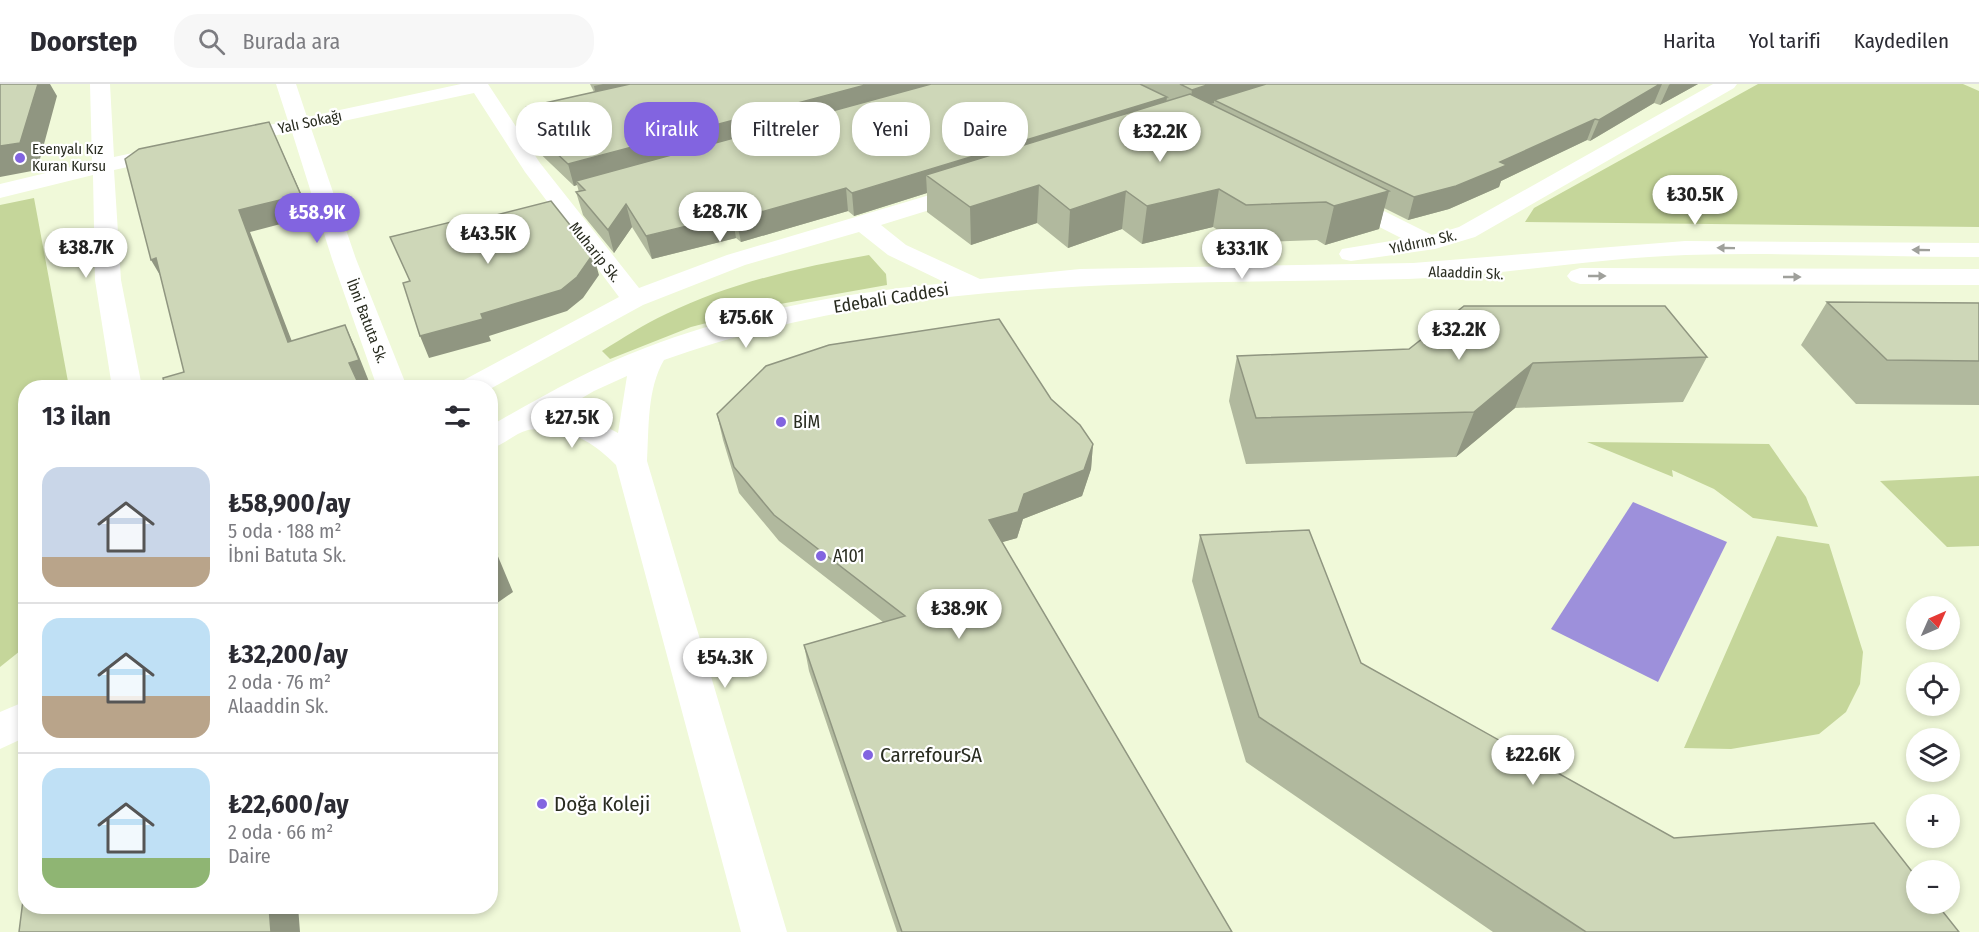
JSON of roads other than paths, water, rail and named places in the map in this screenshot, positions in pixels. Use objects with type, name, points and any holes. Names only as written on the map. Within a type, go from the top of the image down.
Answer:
[{"type":"street","points":[[100,84],[108,280],[126,380]]},
{"type":"street","name":"İbni Batuta Sk.","points":[[286,84],[344,259],[389,380]]},
{"type":"street","name":"Yalı Sokağı","points":[[208,143],[458,92],[478,84]]},
{"type":"street","name":"Muharip Sk.","points":[[478,84],[503,126],[554,201],[634,299]]},
{"type":"street","name":"Yıldırım Sk.","points":[[974,286],[1346,254],[1429,243],[1467,232],[1727,84]]},
{"type":"street","points":[[503,126],[516,123]]},
{"type":"street","points":[[0,191],[82,173],[105,164],[185,148]]},
{"type":"street","points":[[485,380],[634,299],[736,261],[986,185]]},
{"type":"street","points":[[1324,189],[1429,243]]},
{"type":"street","points":[[554,201],[577,195]]},
{"type":"street","name":"Edebali Caddesi","points":[[863,223],[897,250],[974,286]]},
{"type":"street","name":"Alaaddin Sk.","points":[[1413,271],[1685,248],[1979,250]]},
{"type":"street","points":[[1270,259],[1260,264],[1261,269],[1270,273],[1292,275]]},
{"type":"street","name":"Yıldırım Sk.","points":[[1080,277],[1292,275],[1413,271]]},
{"type":"street","name":"Alaaddin Sk.","points":[[1413,271],[1561,276],[1979,277]]},
{"type":"street","name":"Edebali Caddesi","points":[[498,434],[584,385],[653,354],[709,334],[794,313],[891,296],[974,286]]},
{"type":"street","points":[[653,354],[642,373],[638,388],[631,461],[764,932]]},
{"type":"street","points":[[520,421],[558,420],[591,429],[613,442],[631,461]]},
{"type":"street","points":[[0,732],[18,722]]},
{"type":"place","name":"Esenyalı Kız Kuran Kursu","points":[[20,158]]},
{"type":"place","name":"BİM","points":[[781,422]]},
{"type":"place","name":"A101","points":[[821,556]]},
{"type":"place","name":"CarrefourSA","points":[[868,755]]},
{"type":"place","name":"Doğa Koleji","points":[[542,804]]}]
